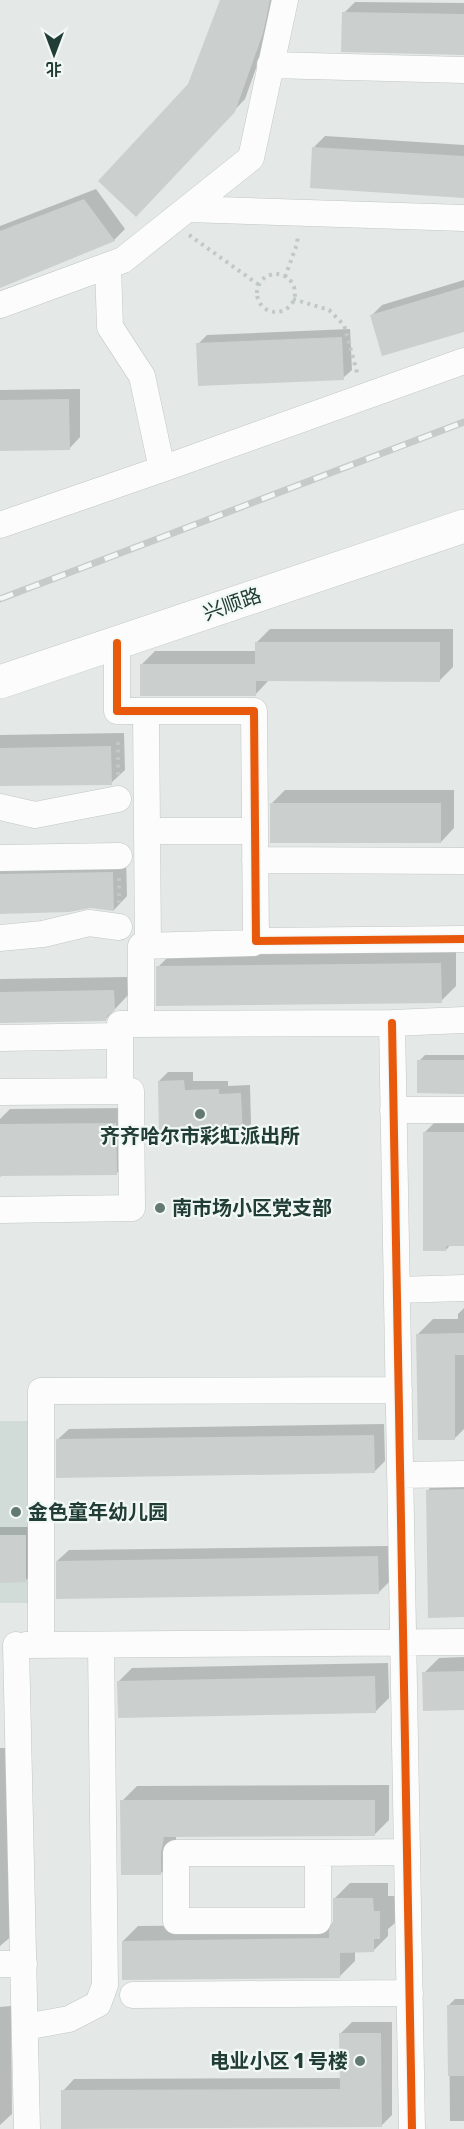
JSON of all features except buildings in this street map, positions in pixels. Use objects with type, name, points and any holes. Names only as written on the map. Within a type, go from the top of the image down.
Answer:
[{"type":"street","points":[[0,304],[123,260],[250,158],[285,0]]},
{"type":"street","points":[[270,65],[464,70]]},
{"type":"street","points":[[179,215],[298,213],[464,218]]},
{"type":"street","points":[[108,266],[110,327],[142,376],[162,470]]},
{"type":"street","points":[[0,525],[162,470],[464,361]]},
{"type":"street","name":"兴顺路","points":[[0,682],[464,526]]},
{"type":"street","points":[[117,643],[117,711],[254,711],[255,941],[464,939]]},
{"type":"street","points":[[146,711],[148,946]]},
{"type":"street","points":[[0,807],[35,815],[118,799]]},
{"type":"street","points":[[147,831],[255,831]]},
{"type":"street","points":[[0,858],[119,856]]},
{"type":"street","points":[[255,860],[464,861]]},
{"type":"street","points":[[0,938],[43,934],[89,923],[119,927]]},
{"type":"street","points":[[120,1091],[141,946],[253,943]]},
{"type":"street","points":[[0,1038],[130,1030],[464,1020]]},
{"type":"street","points":[[392,1023],[412,2129]]},
{"type":"street","points":[[0,1092],[131,1091],[132,1209],[0,1210]]},
{"type":"street","points":[[393,1110],[464,1110]]},
{"type":"street","points":[[397,1290],[464,1288]]},
{"type":"street","points":[[27,2129],[25,2027],[12,1964],[9,1729],[19,1645],[41,1391],[399,1390]]},
{"type":"street","points":[[400,1475],[464,1474]]},
{"type":"street","points":[[19,1645],[464,1642]]},
{"type":"street","points":[[25,2027],[69,2019],[98,2004],[105,1985],[101,1645]]},
{"type":"street","points":[[318,1853],[318,1921],[176,1921],[176,1853],[407,1852]]},
{"type":"street","points":[[132,1995],[410,1993]]},
{"type":"path","points":[[285,277],[297,244],[298,213]]},
{"type":"path","points":[[179,215],[258,285]]},
{"type":"path","points":[[273,274],[285,277],[293,286],[293,299],[286,308],[275,312],[269,310],[260,303],[258,285],[267,276],[273,274]]},
{"type":"path","points":[[293,299],[329,310],[344,325],[364,397]]},
{"type":"path","points":[[118,742],[118,799]]},
{"type":"path","points":[[119,856],[119,927]]},
{"type":"shaded area","name":"金色童年幼儿园","points":[[0,1421],[31,1421],[32,1603],[0,1603]]},
{"type":"railway","points":[[0,599],[464,422]]},
{"type":"cycle path","points":[[117,643],[117,711],[254,711],[256,941],[464,939]]},
{"type":"cycle path","points":[[392,1023],[412,2129]]},
{"type":"place","name":"齐齐哈尔市彩虹派出所","points":[[200,1114]]},
{"type":"place","name":"南市场小区党支部","points":[[160,1208]]},
{"type":"place","name":"金色童年幼儿园","points":[[16,1512]]},
{"type":"place","name":"电业小区 1 号楼","points":[[360,2061]]}]
